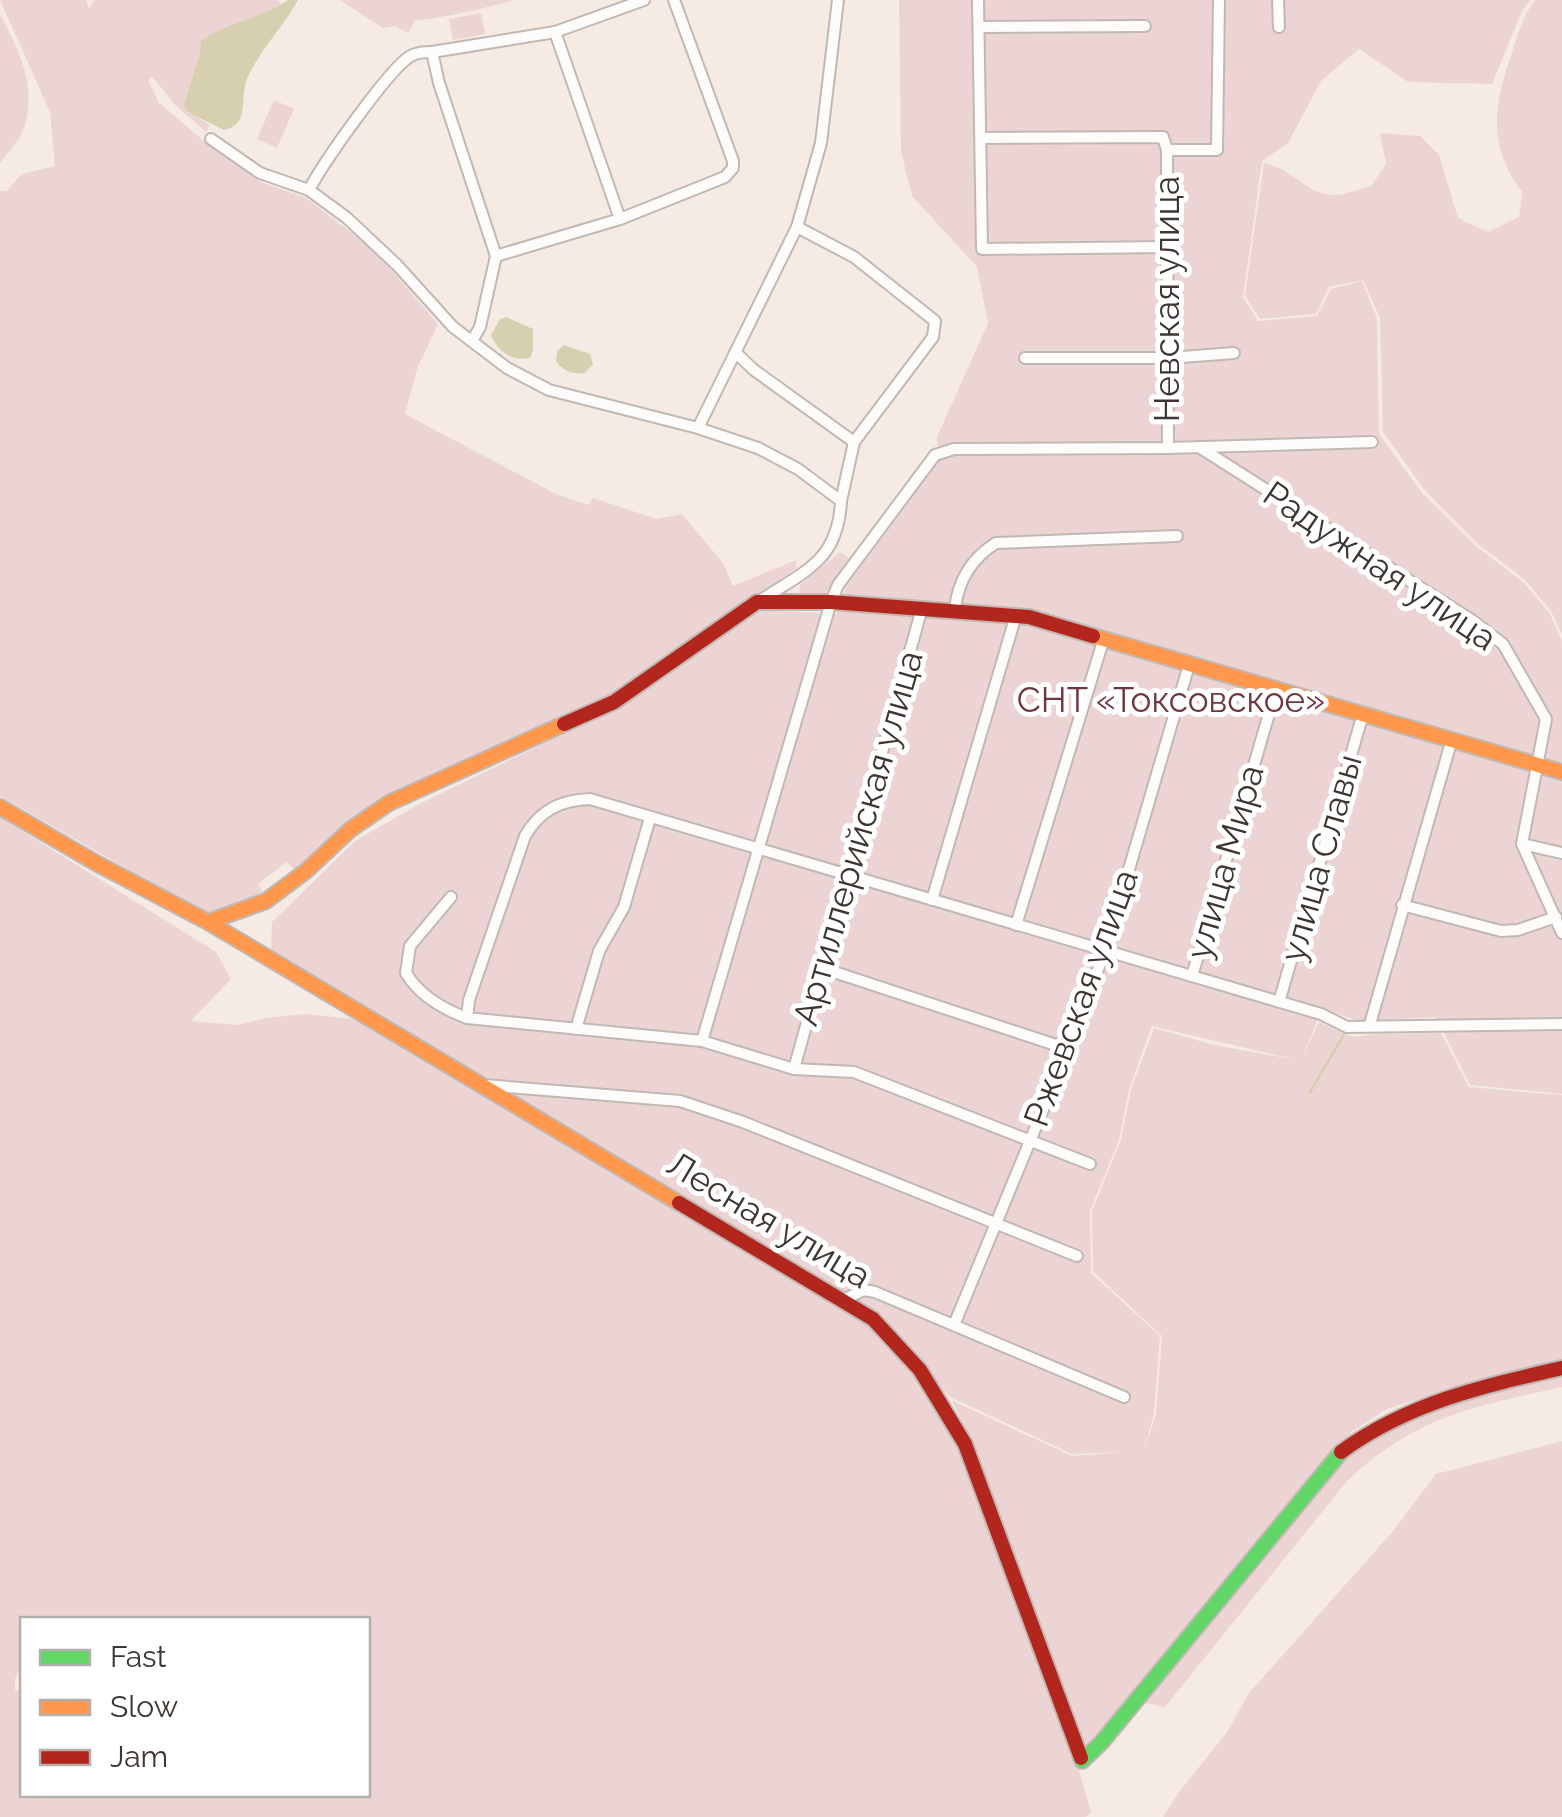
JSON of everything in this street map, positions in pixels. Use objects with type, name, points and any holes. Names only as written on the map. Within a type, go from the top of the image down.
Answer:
[{"type":"street","points":[[309,190],[401,64],[418,53],[554,32],[644,0]]},
{"type":"street","points":[[496,256],[620,219],[724,177],[733,168],[674,0]]},
{"type":"street","points":[[698,428],[797,227],[821,143],[838,0]]},
{"type":"street","points":[[978,0],[982,249],[1168,247]]},
{"type":"street","points":[[981,138],[1163,137],[1166,150],[1216,150],[1219,0]]},
{"type":"street","points":[[1278,0],[1278,28]]},
{"type":"street","points":[[979,27],[1145,26]]},
{"type":"street","points":[[554,32],[620,219]]},
{"type":"street","points":[[432,52],[496,256],[480,327],[472,341]]},
{"type":"street","points":[[211,139],[260,173],[309,190],[398,265],[453,327],[506,368],[549,390],[698,428],[758,448],[841,501]]},
{"type":"street","name":"Невская улица","points":[[1166,150],[1168,448]]},
{"type":"street","points":[[208,922],[266,901],[306,872],[350,829],[390,803],[614,702],[829,550],[839,528],[854,442],[933,337],[935,321],[854,257],[797,227]]},
{"type":"street","points":[[1025,358],[1169,358],[1234,353]]},
{"type":"street","points":[[737,354],[854,442]]},
{"type":"street","points":[[702,1041],[831,602],[838,585],[935,455],[944,449],[1372,442]]},
{"type":"street","name":"Радужная улица","points":[[1198,446],[1473,621],[1502,644],[1546,719],[1522,844]]},
{"type":"street","points":[[956,609],[962,580],[972,563],[996,543],[1177,536]]},
{"type":"street","points":[[757,602],[831,602],[1016,615],[1562,772]]},
{"type":"street","name":"Артиллерийская улица","points":[[794,1069],[922,608]]},
{"type":"street","points":[[932,900],[1016,615]]},
{"type":"street","points":[[1016,925],[1104,638]]},
{"type":"street","name":"Ржевская улица","points":[[954,1325],[1105,952],[1190,664]]},
{"type":"street","name":"улица Мира","points":[[1192,976],[1276,690]]},
{"type":"street","name":"улица Славы","points":[[1279,1002],[1363,714]]},
{"type":"street","points":[[1370,1024],[1452,740]]},
{"type":"street","points":[[468,1018],[469,1000],[526,836],[546,810],[570,800],[590,799],[1321,1014],[1347,1027],[1562,1024]]},
{"type":"street","name":"Лесная улица","points":[[0,806],[96,863],[208,922],[873,1319],[920,1370],[965,1444],[1082,1761],[1352,1443],[1391,1417],[1425,1402],[1562,1368]]},
{"type":"street","points":[[576,1029],[599,951],[624,907],[650,818]]},
{"type":"street","points":[[1522,844],[1562,853]]},
{"type":"street","points":[[1522,844],[1562,933]]},
{"type":"street","points":[[451,898],[410,946],[406,973],[431,1000],[468,1018],[702,1041],[794,1069],[870,1076],[1090,1164]]},
{"type":"street","points":[[1402,905],[1501,931],[1556,918]]},
{"type":"street","points":[[822,968],[1068,1049]]},
{"type":"street","points":[[484,1085],[680,1101],[743,1122],[1077,1256]]},
{"type":"street","points":[[845,1299],[864,1290],[875,1292],[1124,1397]]},
{"type":"green space","points":[[0,0],[86,0],[89,9],[95,0],[276,0],[282,4],[201,42],[190,104],[191,114],[210,125],[206,132],[176,106],[152,76],[148,80],[159,103],[204,141],[261,182],[306,198],[373,249],[438,324],[417,369],[405,414],[556,494],[589,505],[593,498],[657,519],[682,514],[723,563],[733,586],[796,560],[797,568],[594,706],[385,800],[295,871],[287,862],[258,884],[265,896],[247,905],[204,913],[0,796],[0,191],[6,191],[22,174],[55,166],[50,112]]},
{"type":"green space","points":[[340,0],[513,0],[415,20],[408,33],[395,26],[383,28]]},
{"type":"green space","name":"СНТ «Токсовское»","points":[[899,0],[1531,0],[1523,9],[1492,84],[1408,82],[1359,49],[1321,81],[1288,143],[1262,161],[1243,297],[1258,321],[1317,316],[1331,289],[1362,281],[1377,318],[1379,434],[1423,494],[1476,546],[1523,582],[1549,612],[1562,641],[1562,1094],[1470,1085],[1436,1017],[1359,1021],[1322,1009],[1301,1061],[1319,1022],[1353,1037],[1441,1033],[1469,1087],[1562,1095],[1562,1361],[1459,1386],[1387,1409],[1353,1431],[1311,1476],[1101,1738],[1087,1745],[1076,1731],[966,1428],[951,1400],[1072,1456],[1125,1452],[1072,1454],[950,1397],[912,1353],[845,1295],[271,953],[272,922],[355,841],[421,803],[598,717],[746,614],[761,610],[837,614],[846,586],[940,458],[937,437],[988,323],[977,267],[912,196],[901,152]],"holes":[[[1152,1026],[1297,1060],[1214,1045],[1154,1028],[1131,1089],[1121,1140],[1092,1211],[1093,1272],[1162,1336],[1156,1414],[1144,1452],[1154,1413],[1160,1336],[1091,1273],[1090,1211],[1119,1140],[1129,1089]]]},
{"type":"green space","points":[[1536,0],[1562,0],[1562,635],[1551,611],[1525,580],[1478,544],[1426,492],[1383,432],[1380,318],[1363,280],[1329,287],[1316,314],[1260,319],[1245,296],[1264,163],[1322,193],[1340,194],[1371,186],[1386,164],[1380,133],[1420,136],[1439,155],[1458,218],[1488,232],[1519,217],[1522,192],[1502,156],[1498,105],[1519,29]]},
{"type":"green space","points":[[481,13],[485,34],[453,40],[449,19]]},
{"type":"green space","points":[[0,14],[18,52],[29,93],[24,127],[0,163]]},
{"type":"green space","points":[[274,100],[294,109],[277,148],[257,139]]},
{"type":"green space","points":[[840,552],[849,558],[822,600],[799,598],[800,585]]},
{"type":"green space","points":[[0,817],[216,952],[231,979],[191,1021],[237,1025],[305,1014],[354,1019],[841,1303],[868,1323],[916,1373],[960,1447],[1077,1763],[1091,1813],[1086,1817],[0,1817]]},
{"type":"green space","points":[[1562,1374],[1562,1387],[1447,1417],[1372,1459],[1347,1481],[1165,1707],[1145,1703],[1348,1455],[1376,1432],[1418,1413]]},
{"type":"green space","points":[[1562,1441],[1562,1817],[1163,1817],[1227,1732],[1249,1693],[1393,1531],[1436,1474]]},
{"type":"shaded area","points":[[288,0],[298,0],[252,68],[238,122],[224,130],[191,114],[184,106],[201,41]]},
{"type":"shaded area","points":[[506,317],[533,329],[530,358],[511,357],[494,341],[491,335],[500,319]]},
{"type":"shaded area","points":[[564,345],[590,354],[593,364],[585,373],[569,372],[556,361],[557,351]]},
{"type":"waterway","points":[[1310,1092],[1346,1031]]},
{"type":"traffic: fast","points":[[1081,1758],[1082,1761],[1101,1743],[1341,1452]]},
{"type":"traffic: slow","points":[[1093,636],[1562,772]]},
{"type":"traffic: slow","points":[[208,922],[266,901],[351,829],[389,803],[564,724]]},
{"type":"traffic: slow","points":[[0,807],[208,922],[679,1203]]},
{"type":"traffic: jam","points":[[564,724],[614,702],[757,602],[831,602],[1029,617],[1093,636]]},
{"type":"traffic: jam","points":[[679,1203],[873,1319],[920,1370],[965,1444],[1081,1758]]},
{"type":"traffic: jam","points":[[1341,1452],[1393,1421],[1447,1398],[1562,1368]]}]
